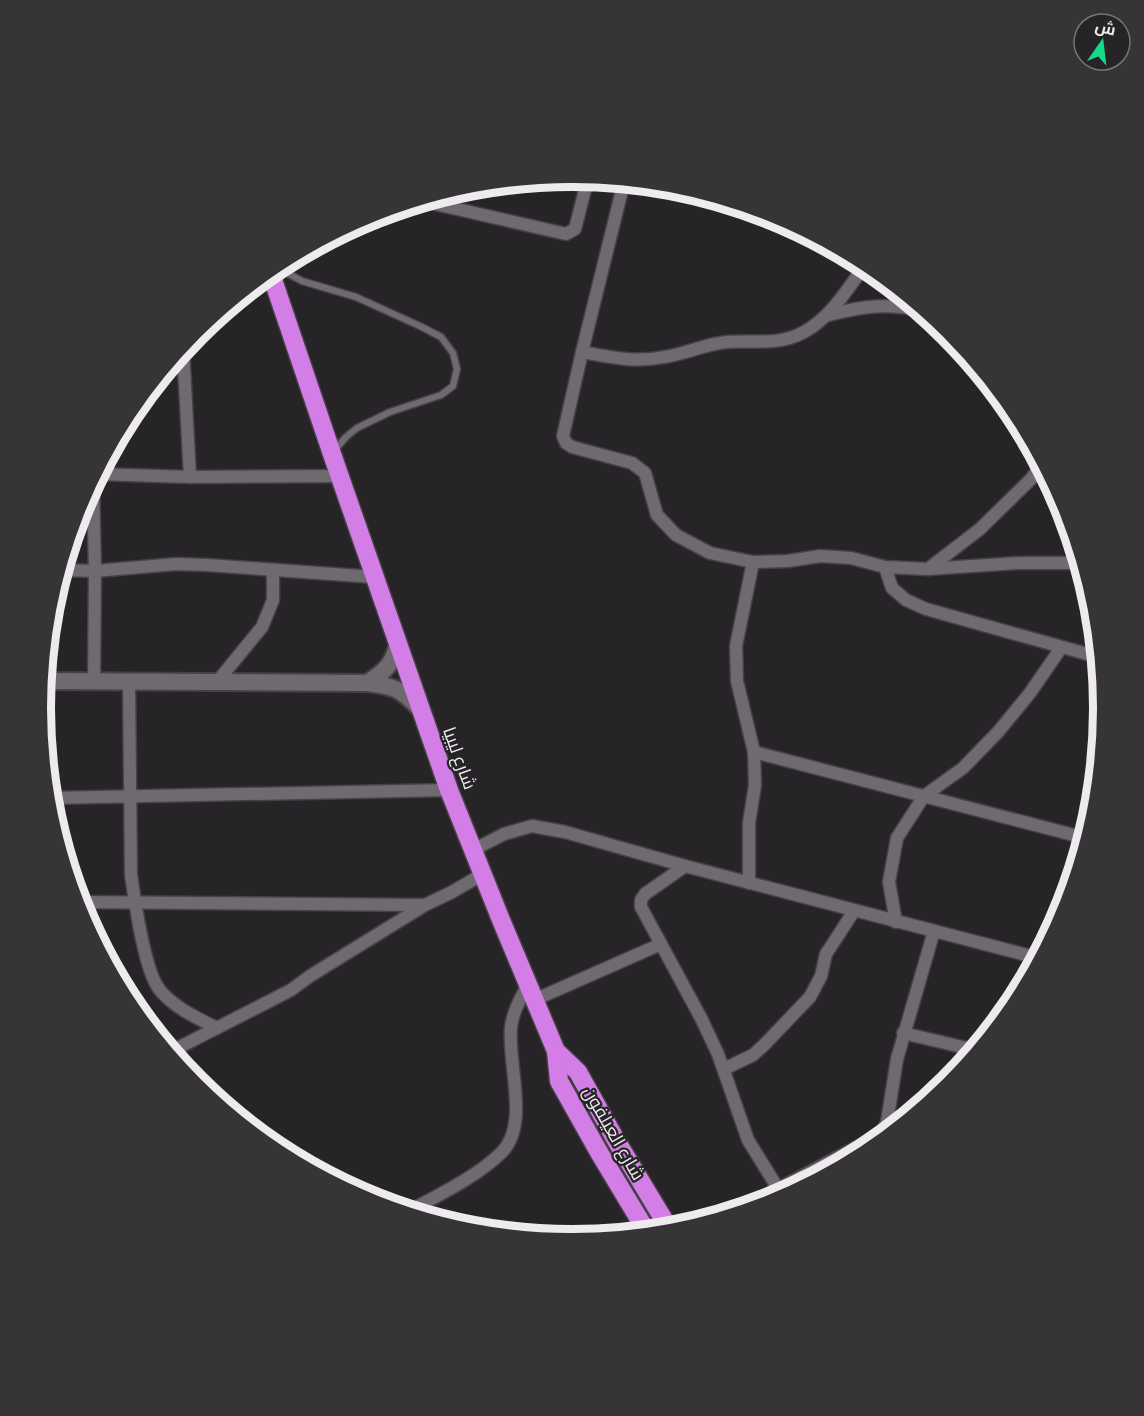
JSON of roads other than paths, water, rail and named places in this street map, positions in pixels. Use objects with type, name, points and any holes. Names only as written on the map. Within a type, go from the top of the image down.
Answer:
[{"type":"highway","name":"شارع ليبيا","points":[[273,282],[449,790],[531,992],[556,1050],[578,1072],[664,1221]]},
{"type":"highway","name":"شارع العيلفون","points":[[556,1050],[559,1081],[643,1225]]},
{"type":"street","points":[[445,203],[566,234],[575,229],[586,187]]},
{"type":"street","points":[[622,189],[563,436],[566,443],[572,447],[632,463],[645,473],[657,515],[676,535],[710,553],[753,561],[788,561],[820,556],[851,558],[885,567],[927,569],[1019,563],[1072,563]]},
{"type":"street","points":[[582,352],[630,360],[664,357],[698,347],[727,342],[782,341],[804,333],[829,315],[859,274]]},
{"type":"street","points":[[829,315],[855,308],[894,305],[904,307]]},
{"type":"street","points":[[184,360],[190,477]]},
{"type":"street","points":[[927,569],[981,529],[1036,472]]},
{"type":"street","points":[[107,474],[190,477],[340,476]]},
{"type":"street","points":[[93,504],[94,682]]},
{"type":"street","points":[[749,883],[749,823],[755,785],[754,752],[737,681],[736,646],[753,561]]},
{"type":"street","points":[[70,570],[95,571],[176,564],[374,577]]},
{"type":"street","points":[[885,567],[892,588],[906,600],[926,609],[1090,655]]},
{"type":"street","points":[[217,682],[262,627],[273,600],[273,570]]},
{"type":"street","points":[[367,682],[382,674],[392,663],[398,642]]},
{"type":"street","points":[[896,922],[889,882],[897,838],[924,796],[963,768],[998,732],[1030,693],[1061,648]]},
{"type":"street","points":[[52,681],[367,682],[397,688],[405,692],[421,710]]},
{"type":"street","points":[[129,682],[131,875],[151,976],[159,990],[192,1016],[217,1028]]},
{"type":"street","points":[[754,752],[1077,835]]},
{"type":"street","points":[[59,798],[449,790]]},
{"type":"street","points":[[472,850],[504,834],[532,826],[566,832],[749,883],[1030,956]]},
{"type":"street","points":[[686,866],[645,894],[641,900],[641,907],[701,1018],[724,1069],[748,1140],[777,1186]]},
{"type":"street","points":[[177,1048],[291,990],[425,905],[483,874]]},
{"type":"street","points":[[89,902],[425,905]]},
{"type":"street","points":[[724,1069],[753,1055],[765,1045],[810,997],[821,976],[826,954],[854,911]]},
{"type":"street","points":[[892,1119],[893,1077],[903,1033],[934,932]]},
{"type":"street","points":[[419,1205],[479,1170],[502,1151],[508,1142],[514,1129],[516,1112],[511,1027],[516,1008],[531,992],[661,944]]},
{"type":"street","points":[[903,1033],[967,1048]]},
{"type":"lane","points":[[281,276],[356,297],[422,327],[441,338],[453,353],[457,369],[453,386],[441,395],[390,412],[357,428],[332,454]]}]
